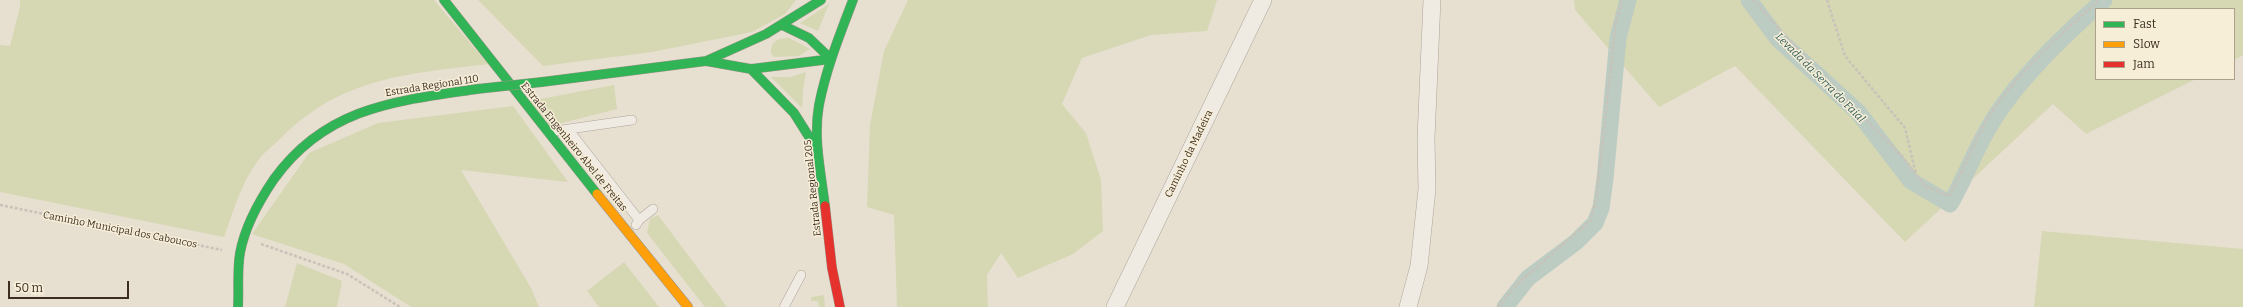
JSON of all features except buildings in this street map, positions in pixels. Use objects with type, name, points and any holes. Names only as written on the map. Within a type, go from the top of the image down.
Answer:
[{"type":"main road","name":"Estrada Engenheiro Abel de Freitas","points":[[444,0],[547,132],[688,307]]},
{"type":"main road","name":"Estrada Regional 110","points":[[706,61],[766,34],[821,0]]},
{"type":"main road","name":"Estrada Regional 205","points":[[840,307],[832,268],[818,150],[819,106],[830,59],[853,0]]},
{"type":"main road","points":[[782,25],[809,38],[830,59]]},
{"type":"main road","points":[[760,48],[766,34]]},
{"type":"main road","name":"Estrada Regional 110","points":[[238,307],[240,254],[257,206],[272,180],[293,153],[315,135],[341,118],[374,107],[414,98],[706,61],[752,65],[830,59]]},
{"type":"main road","points":[[752,65],[794,113],[818,150]]},
{"type":"street","name":"Caminho da Madeira","points":[[1115,307],[1263,0]]},
{"type":"street","points":[[1408,307],[1419,266],[1427,189],[1426,138],[1432,0]]},
{"type":"lane","points":[[547,132],[632,120]]},
{"type":"lane","points":[[568,129],[639,220]]},
{"type":"lane","points":[[630,235],[639,220],[653,209]]},
{"type":"lane","points":[[784,307],[801,275]]},
{"type":"path","points":[[1498,307],[1515,286],[1591,220],[1597,193],[1616,21],[1622,0]]},
{"type":"path","points":[[1753,0],[1813,66],[1902,156],[1916,177],[1925,186],[1949,196],[1990,116],[2010,88],[2057,37],[2099,0]]},
{"type":"path","points":[[1826,0],[1845,56],[1905,128],[1916,177]]},
{"type":"path","name":"Caminho Municipal dos Caboucos","points":[[0,205],[240,254]]},
{"type":"path","points":[[263,245],[347,274],[400,307]]},
{"type":"green space","points":[[20,0],[434,0],[488,64],[430,71],[377,82],[352,90],[328,102],[304,118],[259,159],[246,179],[224,237],[0,192],[0,45],[10,46],[20,7]]},
{"type":"green space","points":[[478,0],[796,0],[785,14],[752,32],[652,52],[543,66]]},
{"type":"green space","points":[[908,0],[1217,0],[1207,31],[1151,35],[1082,58],[1062,104],[1086,133],[1101,180],[1103,231],[1073,254],[1018,278],[1001,253],[987,275],[988,307],[897,307],[894,215],[867,207],[870,125],[884,51]]},
{"type":"green space","points":[[1574,0],[2243,0],[2243,55],[2235,59],[2235,8],[2095,8],[2095,80],[2194,80],[2086,134],[2053,104],[1905,242],[1735,66],[1659,107],[1575,10]]},
{"type":"green space","points":[[829,4],[818,31],[800,23]]},
{"type":"green space","points":[[789,38],[810,49],[799,56],[774,57],[771,53],[771,49],[774,43],[782,39]]},
{"type":"green space","points":[[806,72],[802,108],[771,77],[790,77]]},
{"type":"green space","points":[[614,85],[617,109],[550,126],[530,101]]},
{"type":"green space","points":[[513,106],[568,182],[461,170],[531,288],[539,307],[411,307],[344,264],[252,234],[309,153],[378,123]]},
{"type":"green space","points":[[658,215],[727,307],[705,307],[647,233],[650,219]]},
{"type":"green space","points":[[2042,231],[2243,249],[2243,307],[2034,307]]},
{"type":"green space","points":[[624,262],[659,307],[599,307],[587,291]]},
{"type":"green space","points":[[297,263],[342,281],[337,307],[285,307]]},
{"type":"green space","points":[[824,295],[825,307],[819,307],[818,301],[811,301],[811,297]]},
{"type":"waterway","name":"Levada da Serra do Faial","points":[[1505,307],[1528,278],[1576,242],[1595,223],[1601,208],[1605,179],[1618,38],[1628,0]]},
{"type":"waterway","name":"Levada da Serra do Faial","points":[[1749,0],[1778,39],[1858,112],[1911,181],[1950,204],[1984,136],[1994,118],[2007,100],[2055,46],[2095,8]]},
{"type":"waterway","name":"Levada da Serra do Faial","points":[[2095,8],[2104,0]]},
{"type":"traffic: fast","points":[[444,0],[597,194]]},
{"type":"traffic: fast","points":[[706,61],[766,34],[821,0]]},
{"type":"traffic: fast","points":[[825,206],[817,143],[817,117],[829,65],[853,0]]},
{"type":"traffic: fast","points":[[782,25],[809,38],[831,59]]},
{"type":"traffic: fast","points":[[542,82],[706,61],[751,69],[831,59]]},
{"type":"traffic: fast","points":[[751,69],[794,113],[818,151]]},
{"type":"traffic: fast","points":[[477,89],[542,82]]},
{"type":"traffic: fast","points":[[238,307],[239,259],[245,233],[253,214],[268,187],[294,155],[316,136],[339,122],[364,112],[390,104],[418,98],[477,89]]},
{"type":"traffic: slow","points":[[597,194],[688,307]]},
{"type":"traffic: jam","points":[[825,206],[832,268],[840,307]]}]
